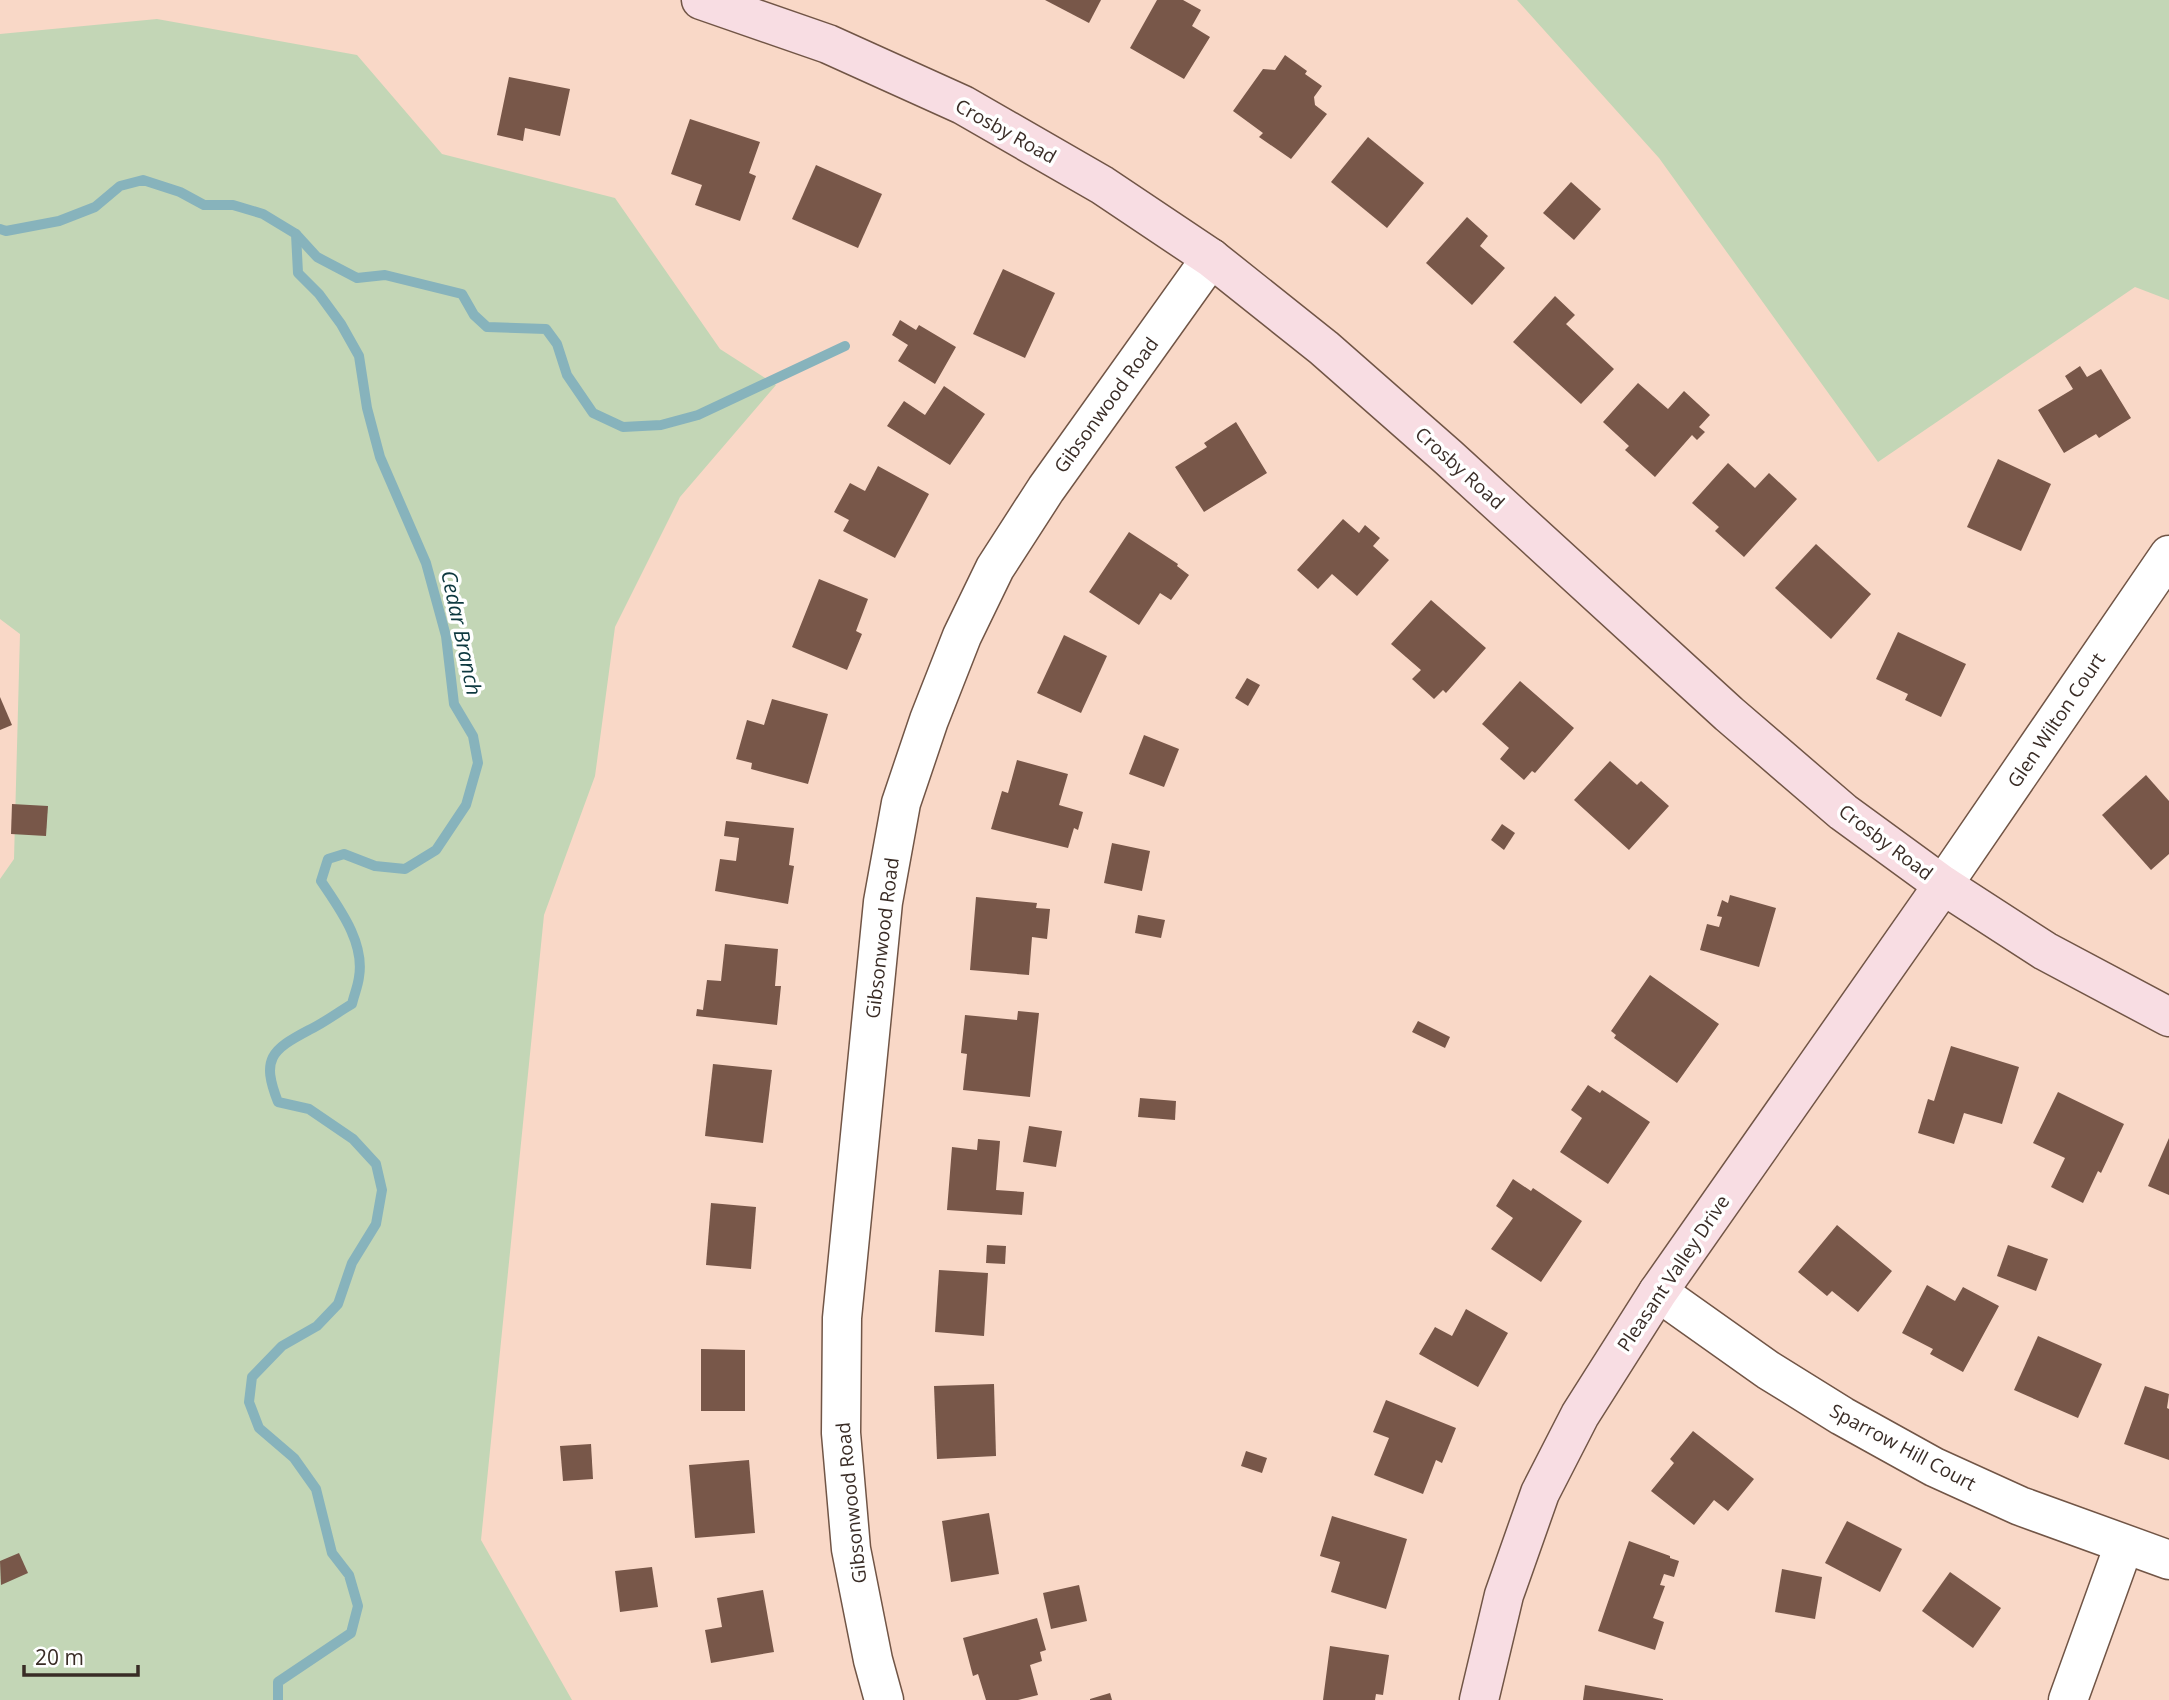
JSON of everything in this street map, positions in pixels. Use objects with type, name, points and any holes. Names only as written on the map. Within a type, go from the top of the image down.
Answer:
[{"type":"street","name":"Crosby Road","points":[[701,0],[828,44],[962,105],[1102,185],[1211,258],[1324,348],[1729,713],[1843,812],[1944,885],[2045,951],[2169,1017]]},
{"type":"street","name":"Gibsonwood Road","points":[[884,1700],[873,1660],[851,1549],[841,1433],[842,1318],[883,902],[901,803],[962,636],[995,568],[1046,489],[1211,258]]},
{"type":"street","name":"Glen Wilton Court","points":[[1944,885],[2169,555]]},
{"type":"street","name":"Pleasant Valley Drive","points":[[1479,1700],[1504,1595],[1540,1493],[1580,1415],[1658,1292],[1944,885]]},
{"type":"street","name":"Sparrow Hill Court","points":[[1658,1292],[1768,1370],[1842,1416],[1934,1467],[2020,1506],[2169,1560]]},
{"type":"street","points":[[2068,1700],[2124,1545]]},
{"type":"green space","points":[[1517,0],[2169,0],[2169,300],[2135,287],[1878,462],[1659,158]]},
{"type":"green space","points":[[157,19],[357,55],[442,154],[615,198],[720,349],[776,385],[680,497],[615,627],[595,776],[544,915],[481,1540],[572,1700],[0,1700],[0,879],[14,859],[20,634],[0,619],[0,34]]},
{"type":"building","points":[[1045,0],[1101,0],[1089,23]]},
{"type":"building","points":[[1157,0],[1183,0],[1201,10],[1192,26],[1210,37],[1184,79],[1130,48]]},
{"type":"building","points":[[1285,55],[1322,86],[1314,97],[1315,105],[1327,114],[1291,159],[1259,137],[1263,133],[1233,111],[1263,69],[1275,70]]},
{"type":"building","points":[[509,77],[570,89],[560,136],[525,128],[523,141],[497,135]]},
{"type":"building","points":[[690,119],[760,142],[749,173],[756,176],[740,221],[695,205],[702,185],[671,174]]},
{"type":"building","points":[[1368,137],[1424,183],[1387,228],[1331,182]]},
{"type":"building","points":[[816,165],[882,194],[858,248],[792,219]]},
{"type":"building","points":[[1571,182],[1601,209],[1574,240],[1543,213]]},
{"type":"building","points":[[1467,217],[1488,236],[1480,246],[1505,268],[1472,305],[1426,263]]},
{"type":"building","points":[[1003,269],[1055,293],[1025,358],[973,334]]},
{"type":"building","points":[[1555,296],[1575,315],[1566,324],[1614,369],[1581,404],[1513,342]]},
{"type":"building","points":[[900,320],[916,330],[919,325],[956,347],[935,384],[898,361],[908,345],[892,335]]},
{"type":"building","points":[[2080,366],[2087,377],[2101,369],[2131,418],[2099,438],[2096,434],[2064,453],[2038,410],[2073,389],[2065,376]]},
{"type":"building","points":[[1638,383],[1668,409],[1684,391],[1710,415],[1699,427],[1705,432],[1697,440],[1692,435],[1655,477],[1625,450],[1629,446],[1603,422]]},
{"type":"building","points":[[944,386],[985,414],[950,465],[887,426],[904,401],[925,415]]},
{"type":"building","points":[[1236,422],[1267,473],[1204,512],[1175,467],[1207,447],[1204,443]]},
{"type":"building","points":[[1998,459],[2051,484],[2021,551],[1967,527]]},
{"type":"building","points":[[1728,463],[1755,488],[1769,473],[1797,499],[1744,557],[1715,531],[1719,527],[1692,503]]},
{"type":"building","points":[[878,466],[929,494],[895,558],[843,531],[849,520],[834,512],[850,483],[865,491]]},
{"type":"building","points":[[1343,519],[1359,533],[1365,525],[1380,538],[1373,546],[1389,560],[1357,596],[1332,574],[1318,589],[1297,570]]},
{"type":"building","points":[[1129,532],[1178,564],[1177,566],[1189,575],[1171,600],[1160,593],[1139,625],[1089,592]]},
{"type":"building","points":[[1816,544],[1871,594],[1831,639],[1775,588]]},
{"type":"building","points":[[819,579],[868,599],[856,631],[862,634],[847,670],[792,647]]},
{"type":"building","points":[[1431,600],[1486,648],[1446,693],[1443,690],[1434,699],[1412,679],[1421,670],[1391,644]]},
{"type":"building","points":[[1898,632],[1966,664],[1941,717],[1905,700],[1908,694],[1876,679]]},
{"type":"building","points":[[1064,635],[1107,656],[1081,713],[1037,693]]},
{"type":"building","points":[[1247,678],[1260,685],[1248,706],[1235,698]]},
{"type":"building","points":[[1520,681],[1574,728],[1535,773],[1532,771],[1524,780],[1500,759],[1509,748],[1482,724]]},
{"type":"building","points":[[0,697],[12,725],[0,730]]},
{"type":"building","points":[[772,699],[828,714],[808,784],[751,769],[752,763],[736,759],[747,720],[764,725]]},
{"type":"building","points":[[1144,735],[1179,749],[1164,787],[1129,774]]},
{"type":"building","points":[[1017,760],[1068,774],[1059,805],[1083,812],[1078,830],[1074,828],[1068,848],[991,829],[1002,791],[1008,793]]},
{"type":"building","points":[[1610,761],[1637,785],[1641,781],[1669,806],[1629,850],[1574,800]]},
{"type":"building","points":[[2146,775],[2169,801],[2169,854],[2151,870],[2102,815]]},
{"type":"building","points":[[12,804],[48,806],[46,836],[11,834]]},
{"type":"building","points":[[726,821],[794,828],[789,865],[794,866],[788,904],[715,891],[720,859],[736,861],[739,838],[724,836]]},
{"type":"building","points":[[1502,824],[1515,833],[1504,850],[1491,840]]},
{"type":"building","points":[[1112,843],[1150,851],[1142,891],[1104,883]]},
{"type":"building","points":[[1730,895],[1776,908],[1759,967],[1700,950],[1707,924],[1719,927],[1722,917],[1717,916],[1722,900],[1728,903]]},
{"type":"building","points":[[976,897],[1037,903],[1036,908],[1050,909],[1047,939],[1032,937],[1029,975],[970,970]]},
{"type":"building","points":[[1138,915],[1165,920],[1161,938],[1135,933]]},
{"type":"building","points":[[725,944],[778,949],[775,986],[781,986],[777,1025],[696,1016],[697,1009],[703,1010],[707,980],[721,981]]},
{"type":"building","points":[[1650,975],[1719,1024],[1677,1083],[1614,1038],[1616,1035],[1611,1031]]},
{"type":"building","points":[[1018,1011],[1039,1013],[1030,1097],[963,1090],[967,1054],[961,1053],[965,1015],[1017,1020]]},
{"type":"building","points":[[1418,1021],[1450,1037],[1445,1048],[1412,1032]]},
{"type":"building","points":[[1951,1046],[2019,1067],[2002,1124],[1964,1113],[1954,1144],[1918,1133],[1928,1099],[1934,1101]]},
{"type":"building","points":[[713,1064],[772,1070],[763,1143],[705,1136]]},
{"type":"building","points":[[1588,1085],[1600,1093],[1602,1090],[1650,1122],[1608,1184],[1560,1152],[1582,1118],[1571,1110]]},
{"type":"building","points":[[2058,1092],[2124,1124],[2101,1173],[2098,1171],[2083,1203],[2051,1187],[2065,1158],[2033,1143]]},
{"type":"building","points":[[1140,1098],[1176,1101],[1175,1120],[1138,1117]]},
{"type":"building","points":[[1029,1126],[1062,1131],[1056,1167],[1023,1162]]},
{"type":"building","points":[[2169,1138],[2169,1195],[2148,1186]]},
{"type":"building","points":[[978,1139],[1000,1141],[996,1190],[1024,1192],[1022,1215],[947,1210],[952,1147],[977,1150]]},
{"type":"building","points":[[1513,1179],[1531,1191],[1533,1188],[1582,1221],[1541,1282],[1491,1249],[1513,1218],[1496,1206]]},
{"type":"building","points":[[711,1203],[756,1207],[751,1269],[706,1265]]},
{"type":"building","points":[[1837,1225],[1892,1271],[1858,1312],[1832,1291],[1827,1296],[1798,1272]]},
{"type":"building","points":[[987,1245],[1006,1246],[1005,1264],[986,1263]]},
{"type":"building","points":[[2008,1245],[2048,1259],[2036,1291],[1997,1276]]},
{"type":"building","points":[[939,1270],[988,1273],[984,1336],[935,1332]]},
{"type":"building","points":[[1927,1285],[1955,1301],[1963,1287],[1999,1306],[1963,1372],[1930,1354],[1933,1349],[1902,1333]]},
{"type":"building","points":[[1466,1309],[1508,1333],[1478,1387],[1419,1354],[1435,1327],[1452,1336]]},
{"type":"building","points":[[2038,1336],[2102,1364],[2078,1418],[2014,1390]]},
{"type":"building","points":[[701,1349],[745,1350],[745,1411],[701,1411]]},
{"type":"building","points":[[994,1384],[996,1456],[937,1459],[934,1386]]},
{"type":"building","points":[[2145,1386],[2169,1394],[2169,1460],[2124,1444]]},
{"type":"building","points":[[1386,1400],[1456,1428],[1442,1463],[1436,1460],[1423,1494],[1374,1475],[1389,1438],[1373,1432]]},
{"type":"building","points":[[1693,1431],[1754,1479],[1728,1511],[1714,1500],[1694,1525],[1651,1491],[1674,1463],[1670,1459]]},
{"type":"building","points":[[591,1444],[593,1479],[563,1481],[560,1446]]},
{"type":"building","points":[[1246,1451],[1267,1458],[1262,1473],[1241,1466]]},
{"type":"building","points":[[749,1460],[755,1533],[695,1538],[689,1465]]},
{"type":"building","points":[[989,1513],[999,1574],[951,1582],[942,1521]]},
{"type":"building","points":[[1332,1516],[1407,1539],[1386,1609],[1331,1592],[1340,1562],[1320,1556]]},
{"type":"building","points":[[1847,1521],[1902,1549],[1880,1592],[1825,1563]]},
{"type":"building","points":[[1629,1541],[1679,1561],[1674,1577],[1664,1574],[1660,1585],[1665,1586],[1653,1618],[1664,1622],[1655,1650],[1598,1631]]},
{"type":"building","points":[[19,1553],[28,1573],[1,1585],[0,1561]]},
{"type":"building","points":[[652,1567],[658,1607],[620,1612],[615,1571]]},
{"type":"building","points":[[1782,1569],[1822,1577],[1815,1619],[1775,1612]]},
{"type":"building","points":[[1950,1572],[2001,1608],[1973,1648],[1922,1611]]},
{"type":"building","points":[[1079,1585],[1087,1621],[1051,1629],[1043,1593]]},
{"type":"building","points":[[763,1590],[774,1652],[711,1663],[705,1630],[722,1627],[717,1598]]},
{"type":"building","points":[[1037,1618],[1046,1650],[1040,1652],[1042,1661],[1030,1665],[1038,1695],[1018,1700],[986,1700],[978,1674],[973,1676],[963,1638]]},
{"type":"building","points":[[1330,1646],[1389,1655],[1383,1695],[1376,1694],[1375,1700],[1323,1700]]},
{"type":"building","points":[[1585,1685],[1663,1699],[1663,1700],[1583,1700]]},
{"type":"building","points":[[1110,1693],[1112,1700],[1090,1700],[1090,1699]]},
{"type":"waterway","name":"Cedar Branch","points":[[0,229],[6,231],[59,221],[95,207],[120,186],[143,180],[180,192],[204,205],[233,205],[263,214],[296,234],[298,273],[319,294],[341,324],[359,356],[367,408],[380,457],[426,563],[446,636],[454,704],[473,736],[478,763],[466,805],[436,850],[405,869],[375,866],[344,854],[328,859],[321,881],[343,914],[354,938],[360,964],[357,987],[352,1004],[278,1050],[270,1066],[278,1102],[309,1109],[353,1139],[376,1164],[382,1190],[376,1224],[352,1263],[338,1304],[317,1326],[282,1346],[252,1377],[249,1402],[259,1428],[294,1458],[316,1489],[332,1553],[349,1575],[358,1606],[351,1633],[278,1682],[278,1700]]},
{"type":"waterway","points":[[296,234],[317,257],[357,278],[385,275],[462,294],[474,315],[487,327],[546,329],[557,344],[567,375],[593,413],[623,427],[661,425],[698,415],[845,346]]}]
